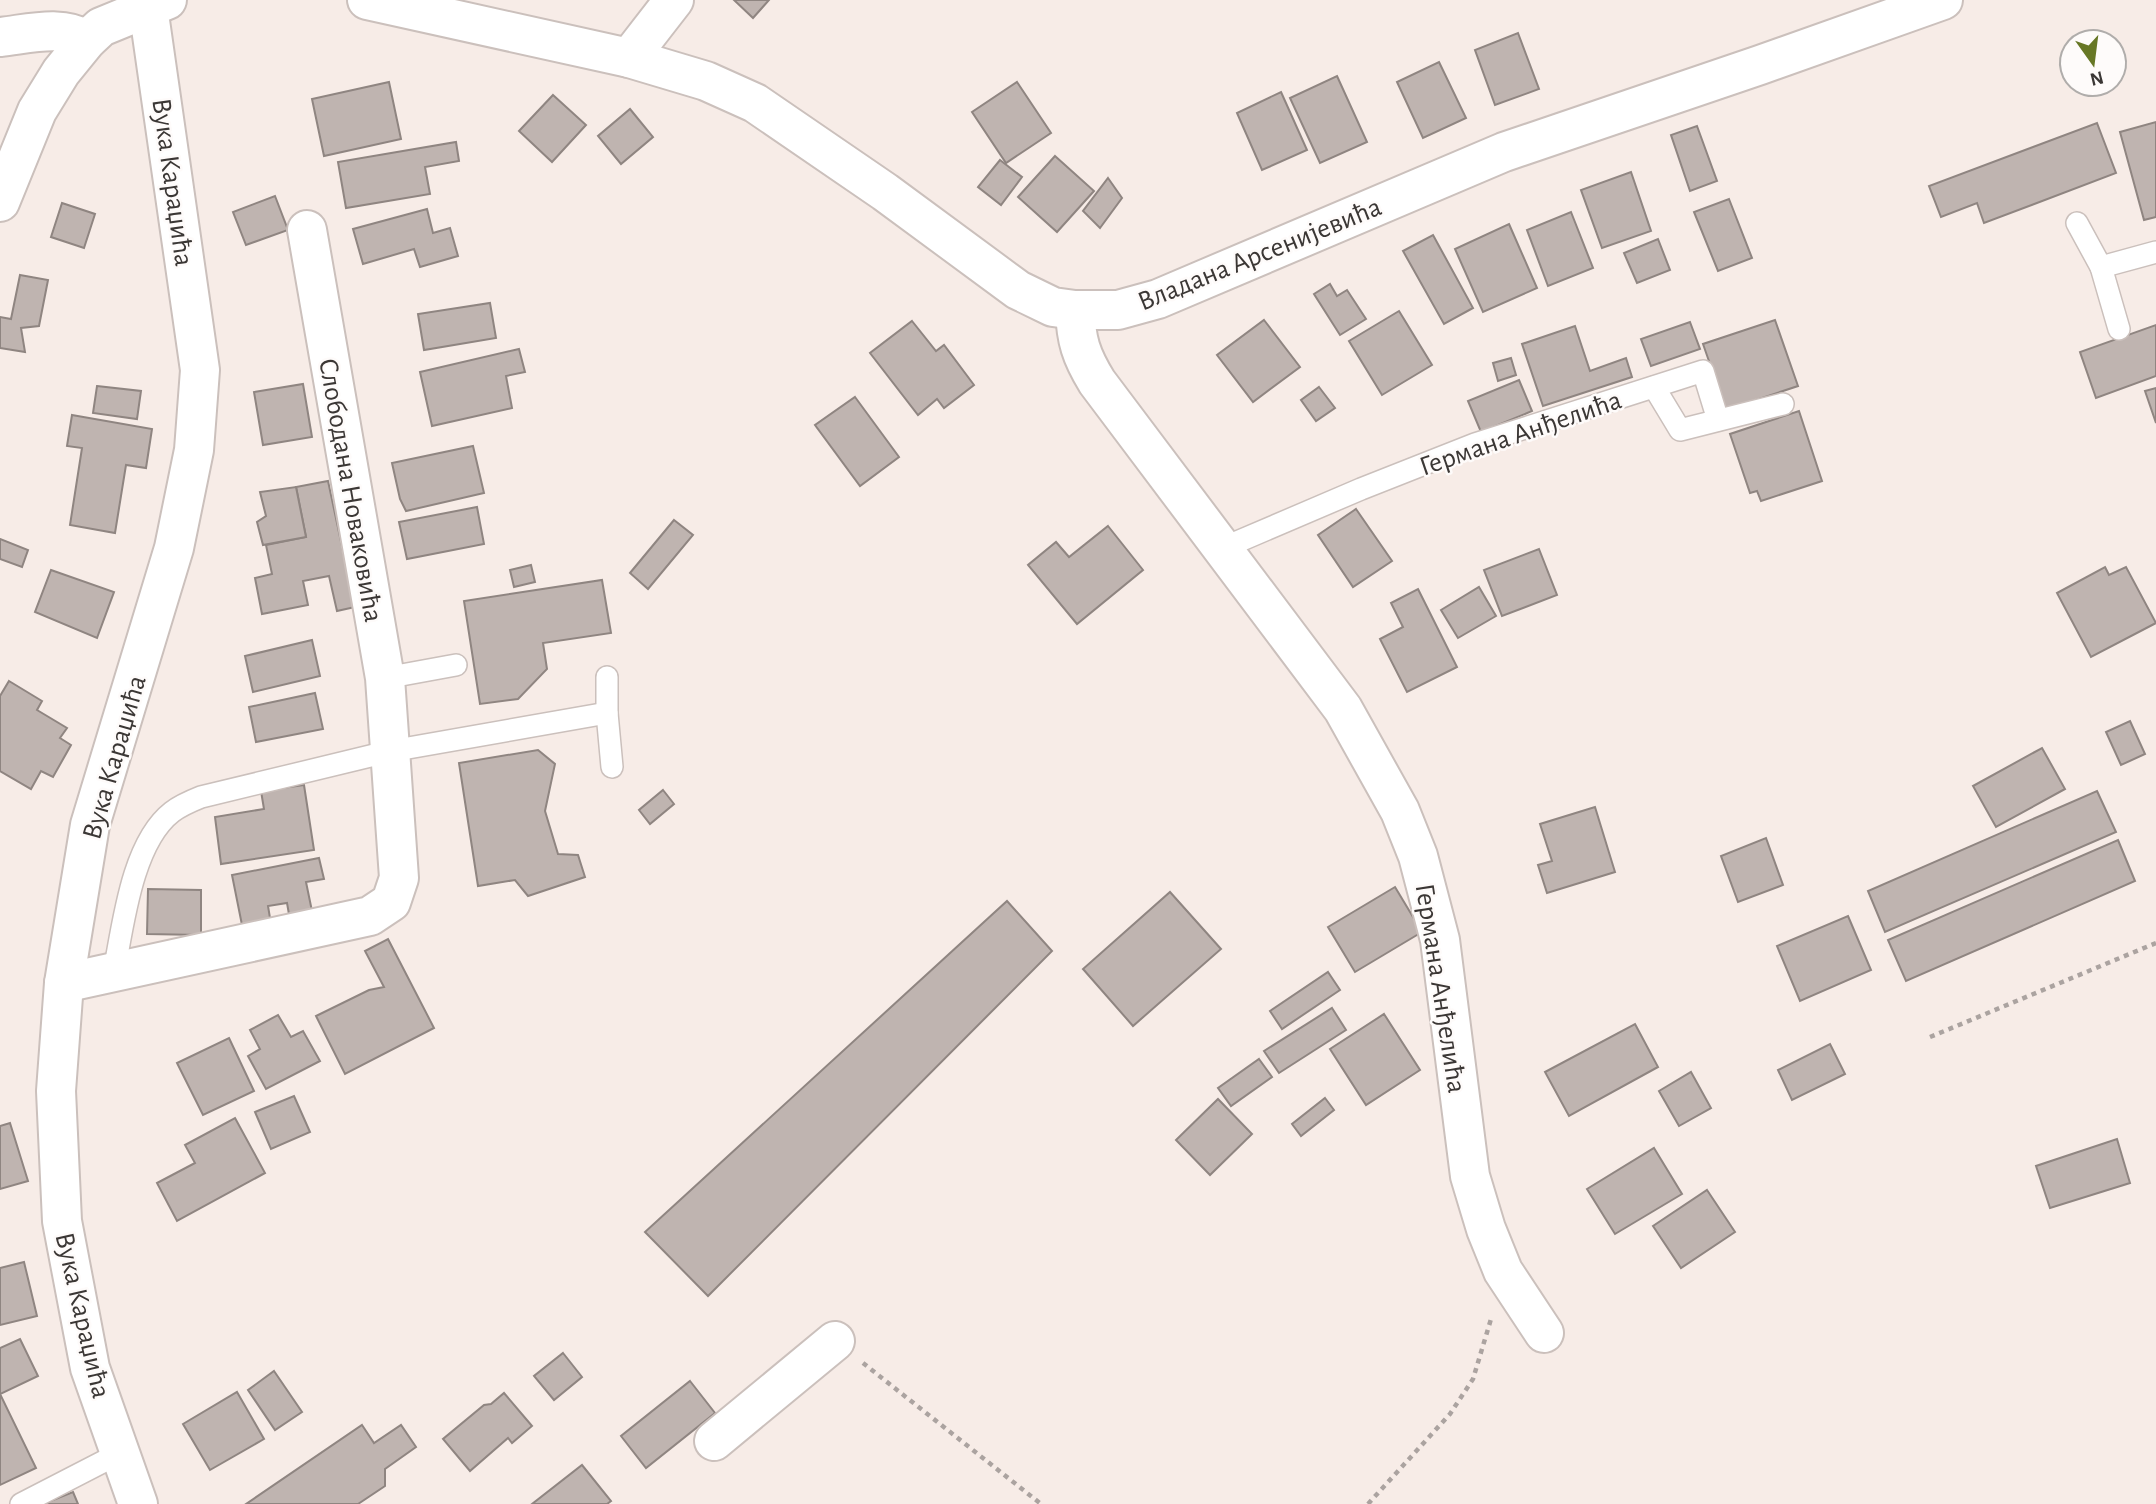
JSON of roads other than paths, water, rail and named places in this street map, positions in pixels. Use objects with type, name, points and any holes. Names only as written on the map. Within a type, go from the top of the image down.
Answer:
[{"type":"street","name":"Владана Арсенијевића","points":[[367,0],[629,58],[706,81],[755,103],[885,192],[1018,289],[1054,307],[1075,310],[1118,310],[1158,299],[1504,152],[1943,0]]},
{"type":"street","points":[[629,58],[674,0]]},
{"type":"street","points":[[0,202],[37,111],[61,72],[100,27],[154,3]]},
{"type":"street","name":"Вука Караџића","points":[[138,1504],[90,1368],[62,1222],[56,1091],[64,983],[90,825],[174,548],[194,450],[200,370],[154,3]]},
{"type":"street","points":[[0,37],[51,31],[77,33],[87,40]]},
{"type":"street","name":"Слободана Новаковића","points":[[64,983],[370,916],[391,902],[399,878],[385,678],[307,230]]},
{"type":"street","name":"Германа Анђелића","points":[[1075,310],[1077,341],[1090,372],[1343,709],[1400,811],[1418,856],[1440,940],[1470,1176],[1503,1271],[1544,1333]]},
{"type":"street","points":[[714,1441],[835,1341]]},
{"type":"lane","points":[[2077,223],[2101,267],[2119,329]]},
{"type":"lane","points":[[2101,267],[2156,252]]},
{"type":"lane","name":"Германа Анђелића","points":[[1223,548],[1475,444],[1703,371],[1718,420]]},
{"type":"lane","points":[[1654,387],[1680,430],[1783,404]]},
{"type":"lane","points":[[385,678],[456,665]]},
{"type":"lane","points":[[607,677],[612,767]]},
{"type":"lane","points":[[114,972],[131,887],[148,843],[158,826],[182,805],[201,797],[391,751],[607,713]]},
{"type":"lane","points":[[21,1504],[120,1453]]}]
